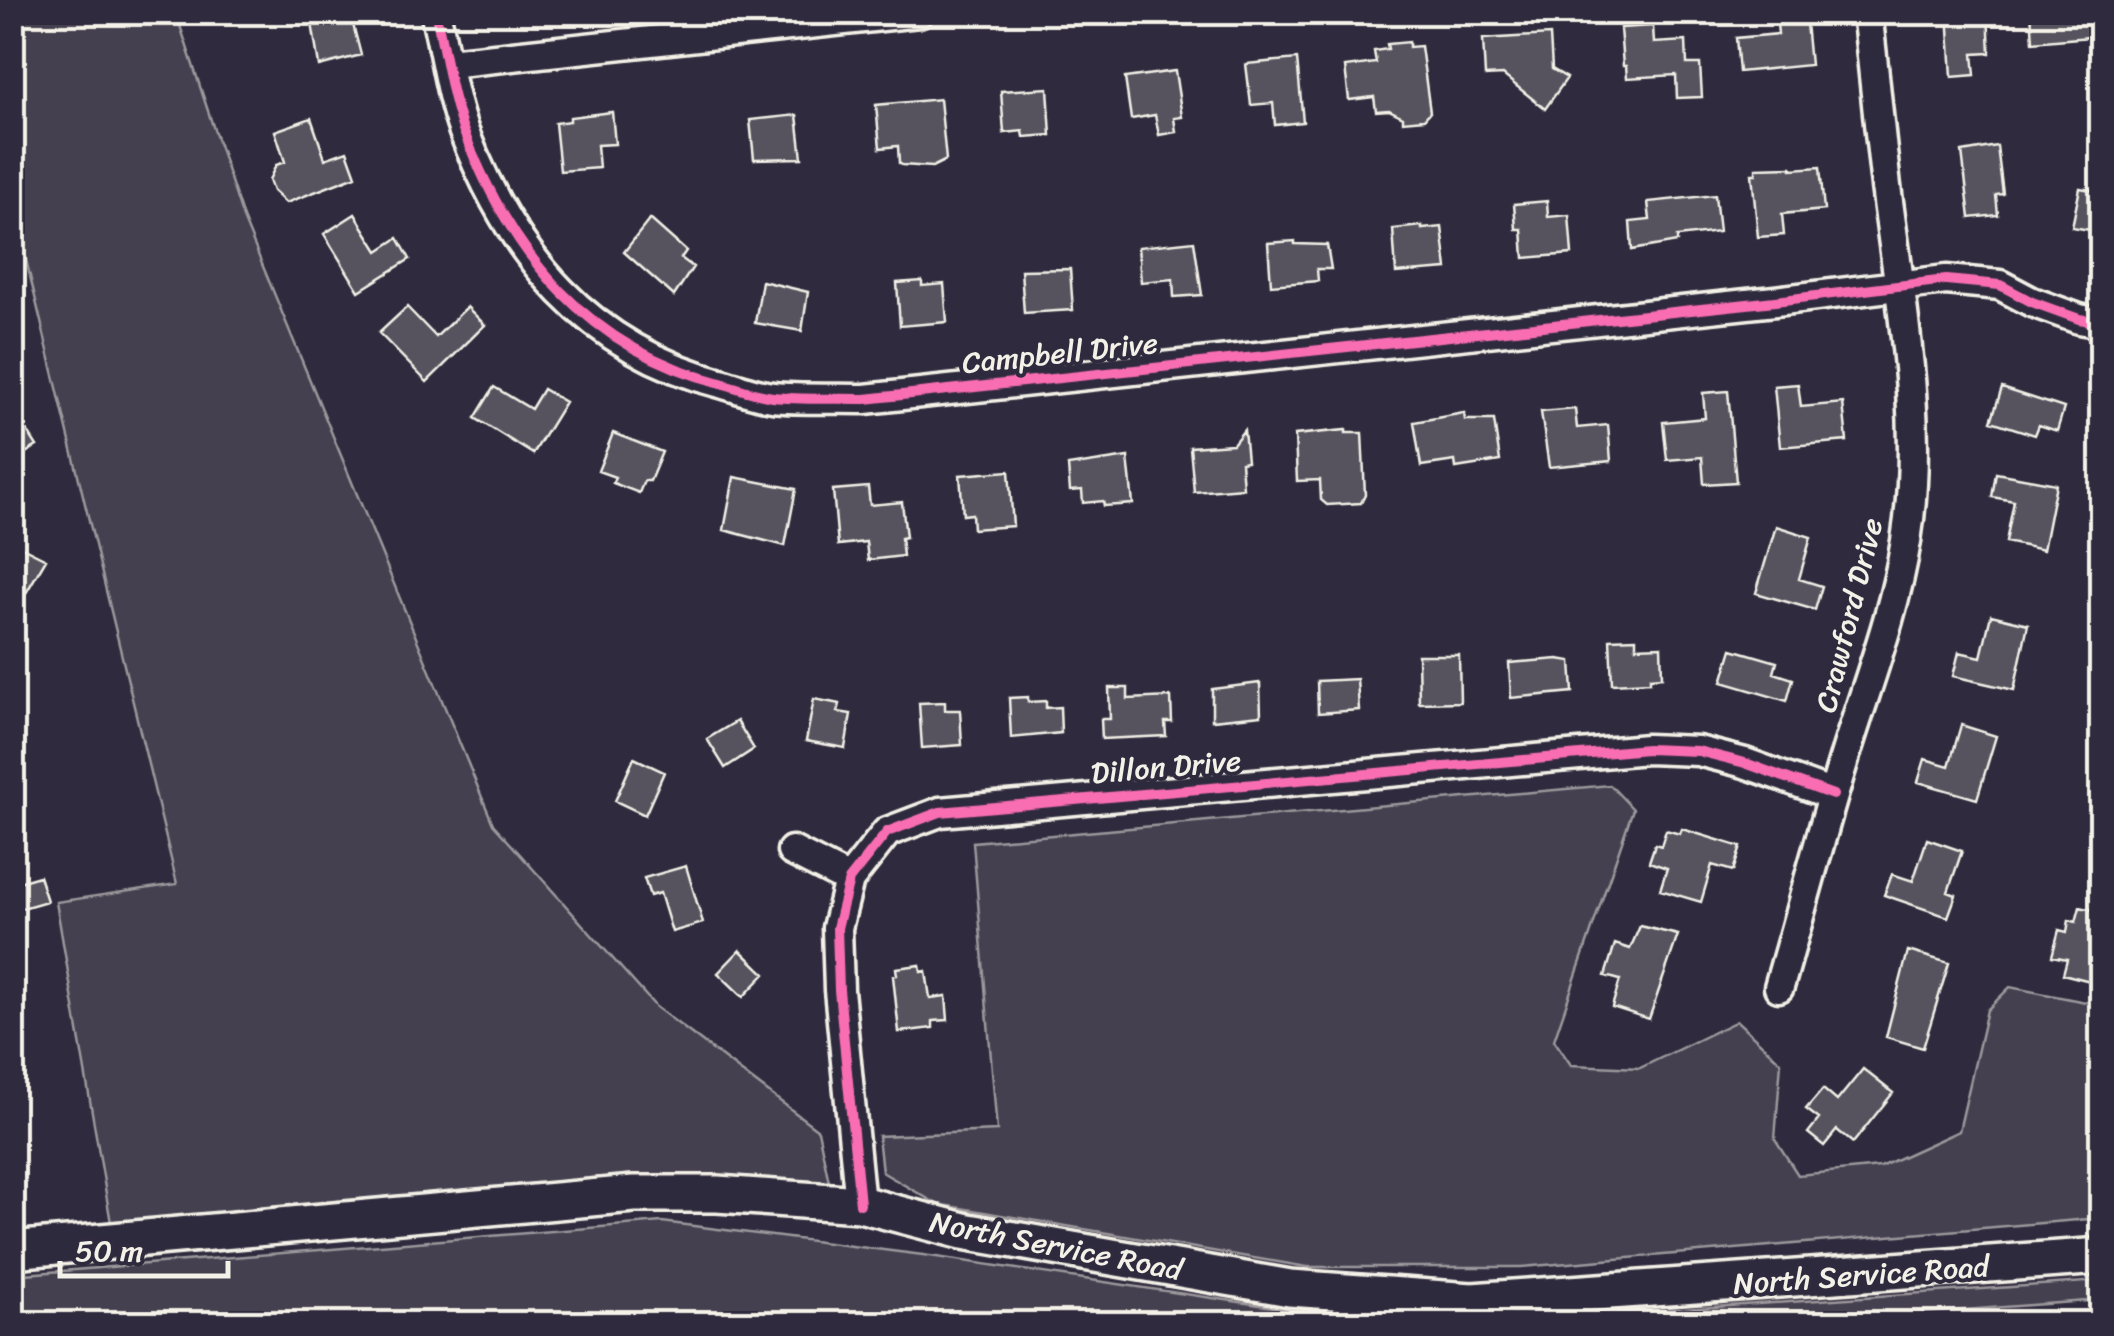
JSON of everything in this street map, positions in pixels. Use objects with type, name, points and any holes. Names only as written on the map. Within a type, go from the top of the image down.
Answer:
[{"type":"main road","name":"North Service Road","points":[[12,1250],[634,1194],[717,1194],[860,1204],[981,1234],[1290,1288],[1472,1301],[2102,1256]]},
{"type":"street","name":"Campbell Drive","points":[[435,12],[462,128],[492,197],[524,251],[568,301],[619,341],[679,372],[771,396],[865,400],[1946,280],[2000,285],[2063,314],[2102,323]]},
{"type":"street","points":[[448,63],[919,12]]},
{"type":"street","name":"Crawford Drive","points":[[1779,987],[1885,628],[1906,542],[1912,401],[1867,12]]},
{"type":"street","name":"Dillon Drive","points":[[860,1204],[839,990],[837,928],[849,880],[886,832],[940,812],[1646,749],[1698,752],[1745,763],[1833,795]]},
{"type":"street","points":[[792,851],[849,880]]},
{"type":"shaded area","points":[[12,13],[176,13],[243,218],[493,824],[656,1007],[818,1130],[830,1187],[638,1175],[111,1223],[56,902],[177,884],[13,206]]},
{"type":"shaded area","points":[[1610,785],[1633,809],[1554,1040],[1571,1065],[1640,1068],[1737,1021],[1781,1062],[1775,1139],[1798,1175],[1880,1167],[1959,1131],[1987,1010],[2010,987],[2101,1005],[2101,1218],[1521,1267],[1307,1267],[937,1204],[882,1172],[878,1136],[997,1131],[973,842]]},
{"type":"shaded area","points":[[662,1222],[923,1255],[1340,1317],[1520,1320],[2101,1281],[2101,1300],[1773,1324],[13,1323],[13,1275]]},
{"type":"building","points":[[1776,12],[1805,12],[1810,65],[1739,72],[1736,38],[1778,34]]},
{"type":"building","points":[[1948,12],[1988,12],[1990,53],[1973,54],[1975,75],[1952,77]]},
{"type":"building","points":[[2031,12],[2098,12],[2101,36],[2033,42]]},
{"type":"building","points":[[350,13],[361,55],[319,66],[312,23]]},
{"type":"building","points":[[1653,26],[1654,43],[1686,41],[1687,64],[1700,64],[1702,97],[1677,98],[1676,75],[1627,78],[1620,28]]},
{"type":"building","points":[[1550,35],[1552,69],[1567,78],[1545,109],[1503,75],[1485,76],[1483,39]]},
{"type":"building","points":[[1409,42],[1409,47],[1421,46],[1430,112],[1424,119],[1403,121],[1403,117],[1389,110],[1376,111],[1374,97],[1349,100],[1345,67],[1376,63],[1374,51],[1388,49],[1387,44]]},
{"type":"building","points":[[1297,59],[1303,122],[1275,125],[1273,103],[1251,105],[1246,64]]},
{"type":"building","points":[[1175,71],[1182,117],[1174,118],[1176,132],[1159,135],[1155,115],[1131,119],[1125,78]]},
{"type":"building","points":[[1048,88],[1051,135],[1024,137],[1023,131],[1004,133],[1001,91]]},
{"type":"building","points":[[940,99],[946,160],[932,167],[902,165],[898,146],[880,148],[876,105]]},
{"type":"building","points":[[612,112],[615,144],[597,145],[599,168],[560,171],[555,123],[570,121],[570,117]]},
{"type":"building","points":[[797,115],[802,158],[754,159],[750,120]]},
{"type":"building","points":[[311,118],[325,159],[347,151],[356,176],[286,203],[273,191],[269,180],[276,165],[285,162],[275,131]]},
{"type":"building","points":[[1997,146],[2003,194],[1996,195],[1998,215],[1970,218],[1962,152]]},
{"type":"building","points":[[1820,167],[1824,210],[1782,214],[1784,235],[1758,237],[1752,174],[1756,174],[1756,168]]},
{"type":"building","points":[[2080,188],[2102,192],[2102,232],[2072,227]]},
{"type":"building","points":[[1715,195],[1719,232],[1677,237],[1677,242],[1632,250],[1630,222],[1650,220],[1648,202]]},
{"type":"building","points":[[1547,201],[1548,217],[1569,215],[1572,254],[1524,258],[1522,229],[1516,229],[1514,204]]},
{"type":"building","points":[[355,214],[378,251],[398,238],[410,259],[359,291],[324,234]]},
{"type":"building","points":[[650,219],[686,251],[681,258],[693,267],[674,296],[624,252]]},
{"type":"building","points":[[1442,227],[1447,269],[1396,273],[1393,229]]},
{"type":"building","points":[[1194,241],[1202,295],[1174,297],[1173,279],[1141,282],[1138,247]]},
{"type":"building","points":[[1268,243],[1327,245],[1331,269],[1317,269],[1318,281],[1271,285]]},
{"type":"building","points":[[1070,269],[1073,310],[1024,313],[1021,270]]},
{"type":"building","points":[[762,281],[808,292],[802,331],[755,323]]},
{"type":"building","points":[[922,281],[922,286],[944,284],[947,322],[900,326],[897,283]]},
{"type":"building","points":[[407,307],[436,337],[467,307],[485,325],[427,382],[379,333]]},
{"type":"building","points":[[1798,384],[1801,407],[1843,403],[1847,441],[1780,447],[1774,386]]},
{"type":"building","points":[[494,387],[531,409],[543,389],[565,402],[533,454],[475,418]]},
{"type":"building","points":[[2002,388],[2064,408],[2057,431],[2039,425],[2035,435],[1991,421]]},
{"type":"building","points":[[1728,391],[1736,482],[1704,484],[1702,457],[1667,460],[1663,422],[1705,418],[1703,393]]},
{"type":"building","points":[[12,407],[37,446],[12,461]]},
{"type":"building","points":[[1575,409],[1577,428],[1608,425],[1611,461],[1549,467],[1541,412]]},
{"type":"building","points":[[1464,413],[1465,420],[1494,420],[1500,461],[1456,468],[1455,461],[1421,466],[1414,422]]},
{"type":"building","points":[[1244,430],[1247,461],[1241,462],[1243,488],[1194,492],[1190,447],[1233,444]]},
{"type":"building","points":[[1346,430],[1362,433],[1365,495],[1361,503],[1327,505],[1321,500],[1320,480],[1297,481],[1295,435]]},
{"type":"building","points":[[613,433],[662,452],[650,481],[644,481],[639,493],[613,483],[615,477],[598,471]]},
{"type":"building","points":[[1128,457],[1133,504],[1083,503],[1082,490],[1070,491],[1068,466]]},
{"type":"building","points":[[1009,471],[1013,526],[973,529],[972,514],[963,515],[960,475]]},
{"type":"building","points":[[1996,473],[2056,484],[2043,550],[2006,542],[2014,501],[1992,497]]},
{"type":"building","points":[[734,477],[796,489],[785,546],[724,530]]},
{"type":"building","points":[[868,487],[870,505],[902,502],[906,537],[901,538],[903,556],[868,560],[866,542],[838,545],[833,490]]},
{"type":"building","points":[[1776,526],[1811,537],[1799,579],[1822,586],[1815,610],[1756,593]]},
{"type":"building","points":[[12,542],[46,559],[12,617]]},
{"type":"building","points":[[1991,615],[2028,624],[2014,690],[1953,676],[1959,652],[1981,657]]},
{"type":"building","points":[[1636,638],[1636,647],[1661,646],[1662,677],[1650,678],[1650,682],[1612,684],[1610,639]]},
{"type":"building","points":[[1732,649],[1777,662],[1774,673],[1793,679],[1787,701],[1722,682]]},
{"type":"building","points":[[1418,655],[1459,655],[1460,702],[1419,703]]},
{"type":"building","points":[[1571,661],[1573,692],[1511,698],[1509,663]]},
{"type":"building","points":[[1357,679],[1359,710],[1318,713],[1317,681]]},
{"type":"building","points":[[1260,683],[1261,715],[1212,720],[1212,689]]},
{"type":"building","points":[[1109,688],[1128,688],[1128,699],[1171,697],[1172,722],[1165,722],[1166,736],[1102,739],[1101,719],[1110,719]]},
{"type":"building","points":[[1028,697],[1028,702],[1046,701],[1046,708],[1060,707],[1061,733],[1011,738],[1009,698]]},
{"type":"building","points":[[814,699],[840,704],[838,712],[851,714],[845,748],[806,741]]},
{"type":"building","points":[[945,702],[945,710],[960,710],[962,745],[922,748],[919,703]]},
{"type":"building","points":[[737,721],[754,749],[725,768],[707,739]]},
{"type":"building","points":[[1961,725],[1996,736],[1977,799],[1918,782],[1925,759],[1949,766]]},
{"type":"building","points":[[634,758],[664,772],[645,815],[615,801]]},
{"type":"building","points":[[1682,829],[1741,847],[1733,871],[1712,865],[1701,902],[1660,890],[1667,868],[1649,862],[1655,844],[1661,846],[1666,830],[1680,834]]},
{"type":"building","points":[[1927,839],[1962,851],[1948,892],[1956,895],[1948,917],[1884,895],[1892,874],[1913,881]]},
{"type":"building","points":[[686,866],[703,923],[672,932],[660,893],[650,896],[644,878]]},
{"type":"building","points":[[39,876],[47,901],[12,911],[12,884]]},
{"type":"building","points":[[2080,907],[2102,912],[2102,951],[2094,982],[2063,974],[2067,959],[2052,956],[2059,930],[2067,932],[2069,920],[2076,922]]},
{"type":"building","points":[[1640,926],[1678,935],[1649,1019],[1612,1007],[1620,980],[1605,976],[1615,944],[1630,949]]},
{"type":"building","points":[[740,950],[765,974],[743,997],[718,973]]},
{"type":"building","points":[[1908,951],[1949,963],[1923,1048],[1886,1037]]},
{"type":"building","points":[[920,965],[921,972],[926,971],[930,998],[946,996],[948,1020],[933,1021],[933,1028],[899,1032],[893,976],[897,975],[896,968]]},
{"type":"building","points":[[1863,1069],[1893,1093],[1853,1143],[1837,1130],[1824,1146],[1808,1133],[1819,1119],[1806,1109],[1823,1089],[1837,1101]]},
{"type":"cycle path","points":[[435,12],[464,132],[483,177],[531,257],[594,321],[631,347],[674,368],[767,396],[865,399],[1946,280],[2000,285],[2032,302],[2102,323]]},
{"type":"cycle path","points":[[860,1204],[839,990],[837,928],[849,880],[887,832],[940,812],[1647,749],[1698,751],[1745,763],[1833,795]]}]
